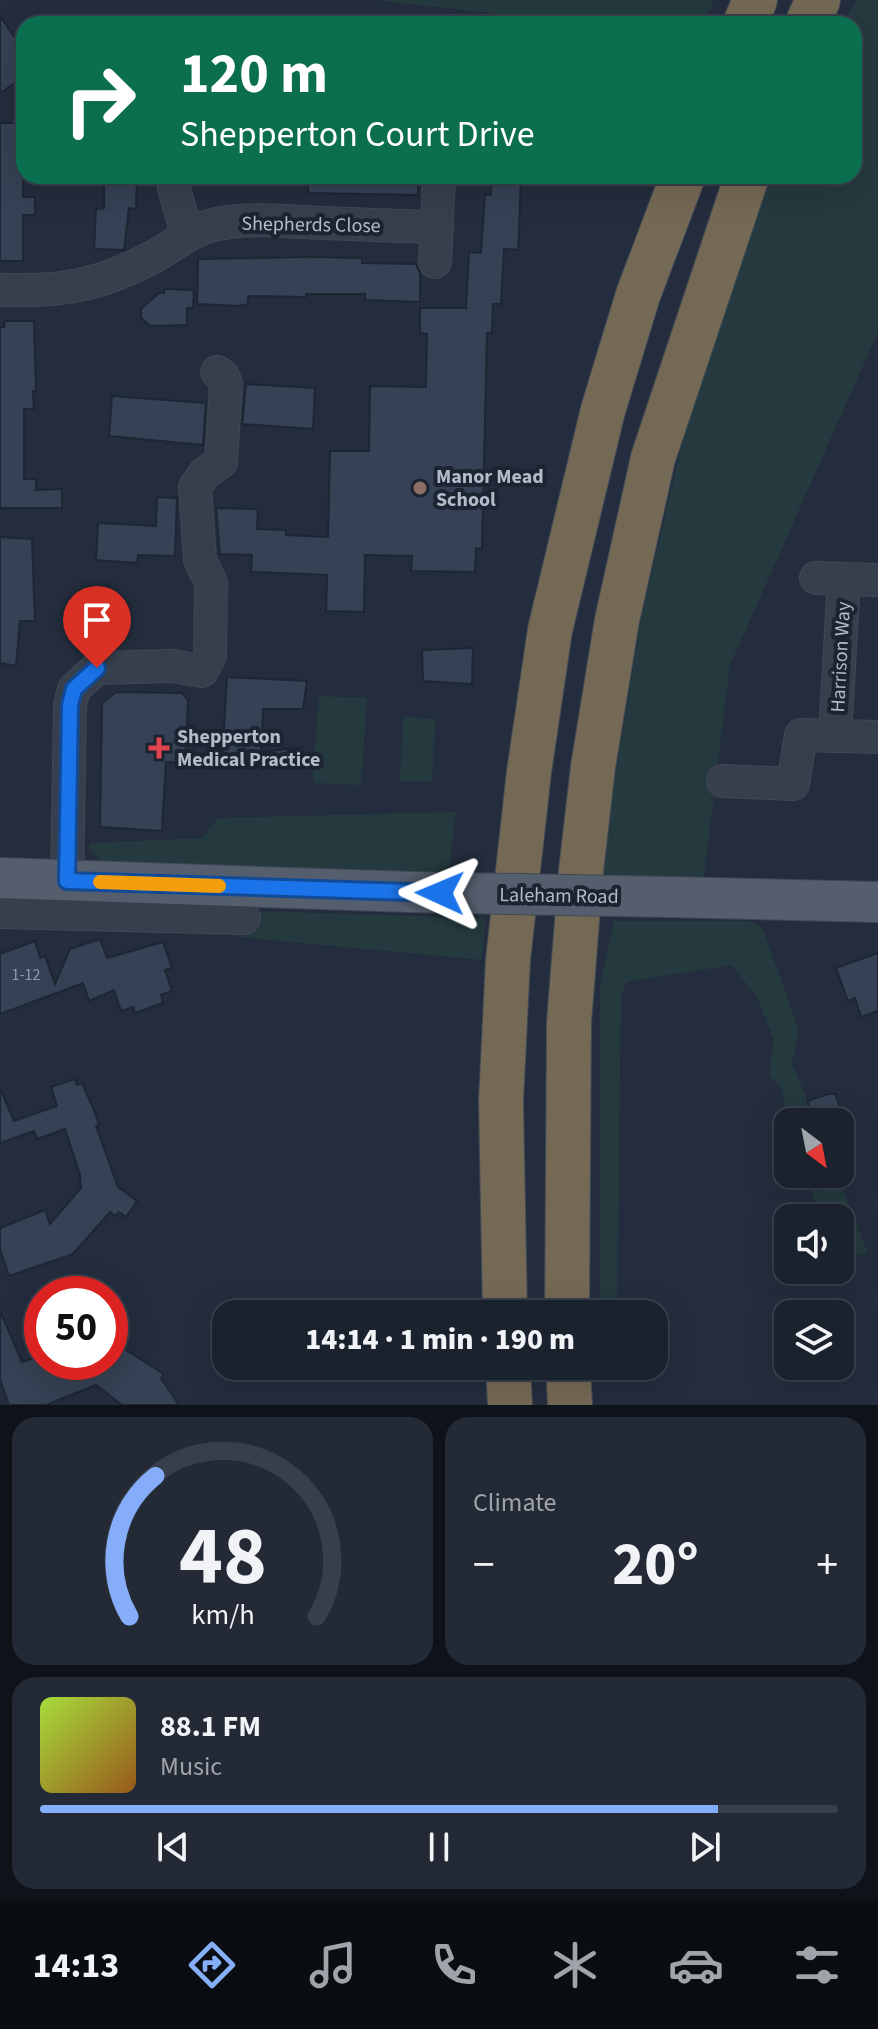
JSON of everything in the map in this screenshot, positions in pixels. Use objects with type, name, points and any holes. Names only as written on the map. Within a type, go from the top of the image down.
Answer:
[{"type":"highway","points":[[505,1300],[501,1101],[508,960],[529,772],[550,630],[603,410],[638,295],[680,184]]},
{"type":"highway","points":[[567,1300],[569,1022],[593,767],[617,620],[653,458],[744,184]]},
{"type":"highway","points":[[509,1380],[510,1405]]},
{"type":"highway","points":[[569,1380],[570,1405]]},
{"type":"main road","name":"Laleham Road","points":[[0,878],[411,892],[878,902]]},
{"type":"street","points":[[174,184],[187,234]]},
{"type":"street","points":[[435,262],[439,184]]},
{"type":"street","name":"Shepherds Close","points":[[0,290],[50,291],[87,284],[123,272],[157,255],[187,234],[217,224],[249,220],[437,227]]},
{"type":"street","points":[[67,881],[70,705],[74,689],[97,668],[206,663],[211,583],[200,560],[195,487],[205,473],[221,462],[226,384],[217,372]]},
{"type":"street","name":"Harrison Way","points":[[835,736],[830,578],[878,580]]},
{"type":"street","name":"Harrison Way","points":[[723,781],[793,784],[801,735],[878,737]]},
{"type":"street","points":[[0,912],[244,918]]},
{"type":"green space","points":[[374,0],[714,0],[707,16],[517,16]]},
{"type":"green space","points":[[857,0],[878,0],[878,332],[730,665],[703,882],[598,882],[641,619],[688,418],[763,187],[764,184],[862,184],[862,16],[847,16]]},
{"type":"green space","points":[[319,696],[367,698],[361,785],[316,783],[313,778]]},
{"type":"green space","points":[[403,717],[435,719],[432,782],[400,781]]},
{"type":"green space","points":[[456,812],[447,883],[105,865],[89,848],[91,843],[202,838],[218,818]]},
{"type":"green space","points":[[253,911],[485,918],[482,960],[239,937],[240,925]]},
{"type":"green space","points":[[614,921],[751,921],[763,929],[799,1031],[792,1063],[810,1108],[785,1108],[781,1086],[769,1076],[774,1041],[758,999],[732,965],[626,982],[621,996],[617,1300],[600,1300],[600,985]]},
{"type":"green space","points":[[810,1188],[842,1188],[849,1204],[816,1204]]},
{"type":"green space","points":[[854,1217],[868,1253],[854,1255]]},
{"type":"building","points":[[0,16],[16,39],[16,87],[14,84],[0,93]]},
{"type":"building","points":[[0,123],[16,123],[16,184],[23,184],[23,197],[35,197],[35,215],[23,215],[23,261],[0,261]]},
{"type":"building","points":[[104,184],[137,184],[136,209],[129,208],[124,250],[94,249],[96,209],[104,208]]},
{"type":"building","points":[[308,184],[418,184],[418,195],[308,193]]},
{"type":"building","points":[[492,184],[521,184],[518,250],[504,249],[501,304],[493,304],[492,333],[487,333],[482,549],[476,548],[475,572],[411,571],[412,556],[365,555],[364,612],[326,611],[327,575],[251,572],[252,555],[220,554],[216,508],[258,509],[257,529],[286,530],[286,535],[328,537],[330,451],[369,451],[370,386],[426,387],[427,334],[420,333],[420,308],[466,308],[469,252],[481,253],[485,194],[491,195]]},
{"type":"building","points":[[362,258],[362,263],[416,264],[420,273],[420,302],[365,300],[365,294],[306,294],[306,297],[248,296],[248,304],[239,306],[197,304],[198,259]]},
{"type":"building","points":[[164,289],[194,290],[193,308],[187,308],[187,325],[150,326],[141,318],[141,309],[159,293],[164,293]]},
{"type":"building","points":[[5,321],[34,321],[36,391],[33,391],[34,409],[24,409],[24,479],[36,479],[36,490],[62,489],[62,508],[0,508],[0,327],[4,327]]},
{"type":"building","points":[[246,384],[315,388],[313,429],[242,424]]},
{"type":"building","points":[[112,396],[206,403],[203,445],[109,436]]},
{"type":"building","points":[[157,497],[177,498],[175,556],[138,555],[137,563],[96,560],[98,523],[156,526]]},
{"type":"building","points":[[0,537],[32,539],[35,621],[20,621],[16,666],[0,663]]},
{"type":"building","points":[[473,648],[472,684],[423,681],[422,650]]},
{"type":"building","points":[[227,677],[307,681],[303,709],[263,709],[261,752],[303,747],[301,765],[222,762]]},
{"type":"building","name":"Shepperton Medical Practice","points":[[116,692],[182,693],[188,700],[185,763],[166,762],[162,831],[100,827],[102,703]]},
{"type":"building","points":[[100,939],[107,958],[163,942],[172,968],[165,970],[172,991],[161,995],[163,1003],[135,1013],[133,1007],[121,1011],[114,990],[89,1001],[83,983],[0,1014],[0,954],[35,941],[40,958],[45,956],[55,984],[70,949]]},
{"type":"building","points":[[878,953],[878,1011],[861,1017],[855,998],[848,1001],[836,968]]},
{"type":"building","points":[[75,1079],[77,1085],[82,1083],[94,1110],[99,1125],[96,1126],[118,1187],[137,1201],[126,1217],[119,1212],[115,1216],[110,1212],[73,1254],[9,1276],[0,1250],[0,1228],[45,1210],[50,1224],[81,1188],[80,1175],[65,1129],[37,1139],[34,1131],[0,1143],[0,1088],[14,1121],[57,1106],[51,1087]]},
{"type":"building","points":[[835,1094],[840,1108],[810,1108],[807,1101]]},
{"type":"building","points":[[0,1311],[24,1361],[24,1380],[128,1380],[128,1351],[164,1374],[161,1378],[179,1405],[122,1405],[96,1385],[46,1405],[9,1405],[0,1379]]},
{"type":"slow traffic","points":[[100,882],[219,886]]},
{"type":"place","name":"Manor Mead School","points":[[420,488]]},
{"type":"place","name":"Shepperton Medical Practice","points":[[159,748]]},
{"type":"route","points":[[97,668],[74,689],[70,705],[67,881],[440,893]]}]
